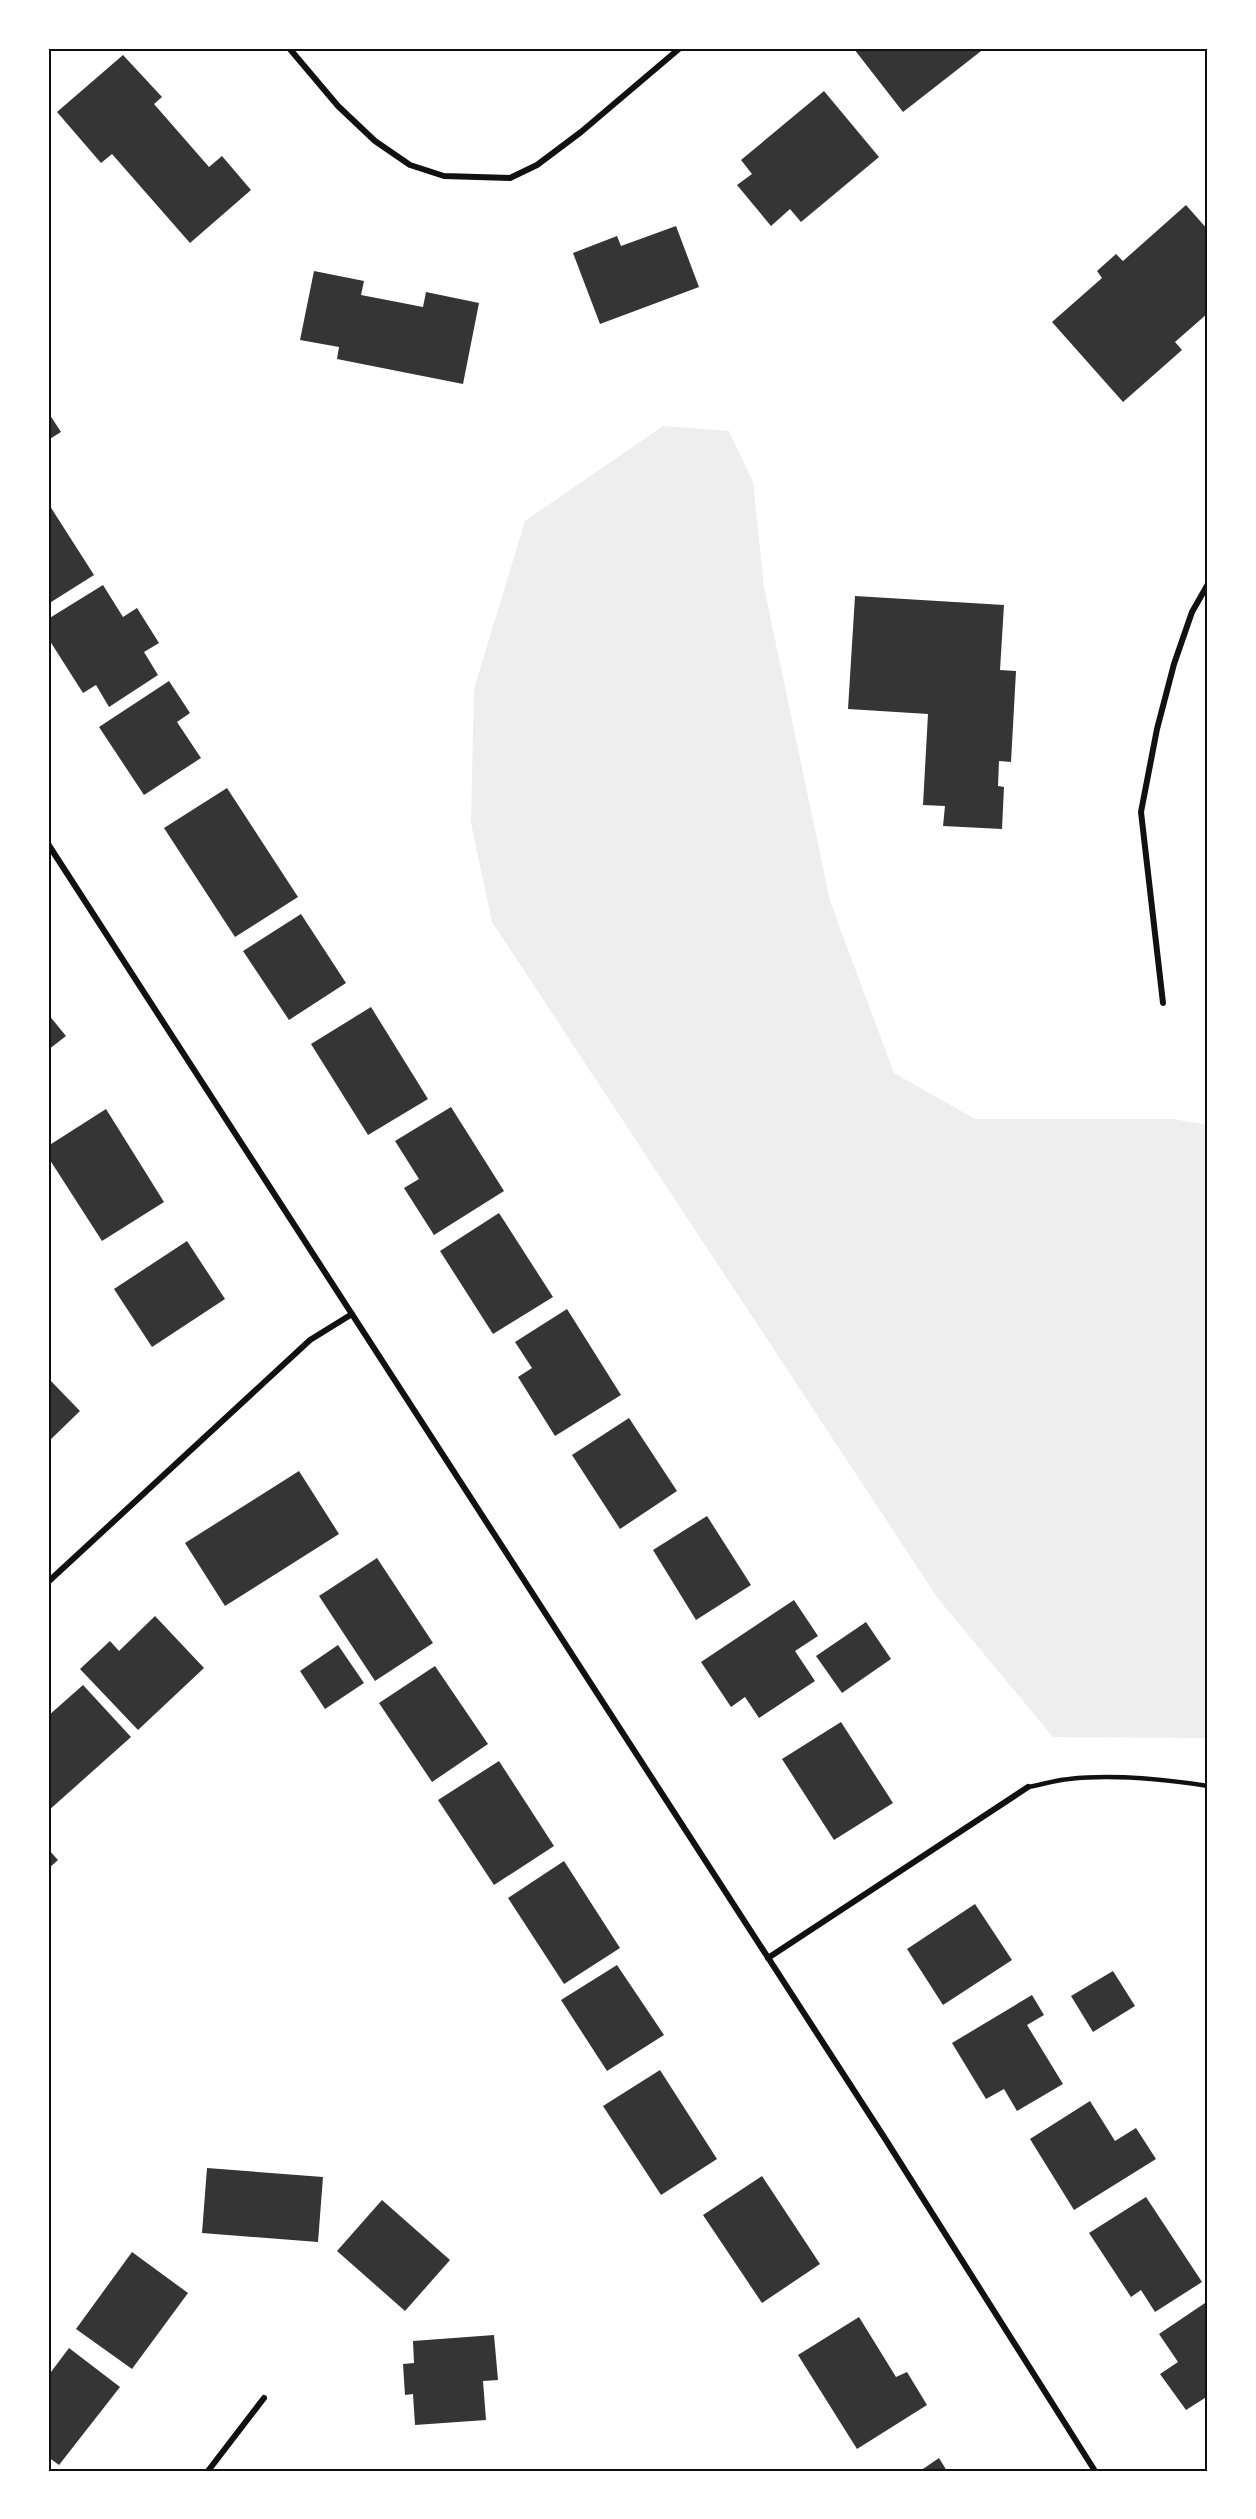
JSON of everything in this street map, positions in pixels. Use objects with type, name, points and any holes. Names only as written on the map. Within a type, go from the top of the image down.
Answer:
[{"type":"street","points":[[289,48],[338,106],[375,141],[410,165],[444,176],[510,178],[537,165],[581,132],[680,48]]},
{"type":"street","points":[[1163,1003],[1141,812],[1157,729],[1174,664],[1192,612],[1208,584]]},
{"type":"street","points":[[48,844],[768,1958],[1095,2471]]},
{"type":"street","points":[[48,1582],[310,1340],[352,1314]]},
{"type":"street","points":[[768,1958],[1028,1788]]},
{"type":"street","points":[[208,2471],[264,2398]]},
{"type":"lane","points":[[1028,1788],[1068,1779],[1092,1778],[1167,1780],[1208,1786]]},
{"type":"shaded area","points":[[663,426],[729,431],[753,482],[764,587],[830,901],[894,1073],[975,1119],[1173,1119],[1208,1125],[1208,1738],[1053,1737],[939,1600],[492,922],[471,823],[474,689],[525,521]]},
{"type":"building","points":[[985,48],[903,112],[854,49]]},
{"type":"building","points":[[123,55],[162,97],[154,104],[209,167],[222,156],[251,190],[190,243],[112,154],[101,163],[57,112]]},
{"type":"building","points":[[824,91],[879,157],[801,222],[790,209],[771,226],[737,185],[752,174],[741,160]]},
{"type":"building","points":[[1186,205],[1208,230],[1208,298],[1205,300],[1208,303],[1208,313],[1175,342],[1182,350],[1123,402],[1052,322],[1102,278],[1097,271],[1116,254],[1123,261]]},
{"type":"building","points":[[676,226],[699,287],[600,324],[573,253],[617,236],[621,246]]},
{"type":"building","points":[[314,271],[364,281],[361,295],[423,307],[426,292],[479,303],[463,384],[337,359],[339,347],[300,340]]},
{"type":"building","points":[[48,412],[61,432],[48,440]]},
{"type":"building","points":[[48,503],[94,575],[48,604]]},
{"type":"building","points":[[103,585],[123,617],[137,608],[159,643],[144,652],[158,675],[109,707],[96,685],[83,693],[48,638],[48,619]]},
{"type":"building","points":[[855,596],[1004,605],[1000,670],[1016,671],[1011,762],[999,761],[998,786],[1004,787],[1002,829],[943,826],[945,806],[923,805],[928,714],[848,709]]},
{"type":"building","points":[[169,681],[190,713],[177,722],[201,758],[144,795],[99,727]]},
{"type":"building","points":[[227,788],[298,897],[235,937],[164,828]]},
{"type":"building","points":[[301,914],[346,983],[289,1020],[243,951]]},
{"type":"building","points":[[371,1007],[428,1099],[368,1135],[311,1044]]},
{"type":"building","points":[[48,1014],[66,1036],[48,1050]]},
{"type":"building","points":[[451,1107],[504,1191],[434,1235],[404,1188],[419,1179],[395,1141]]},
{"type":"building","points":[[106,1109],[164,1202],[102,1241],[48,1157],[48,1146]]},
{"type":"building","points":[[499,1213],[553,1297],[493,1334],[440,1251]]},
{"type":"building","points":[[187,1241],[225,1299],[152,1347],[114,1289]]},
{"type":"building","points":[[567,1309],[621,1395],[555,1436],[518,1377],[532,1368],[515,1342]]},
{"type":"building","points":[[48,1378],[80,1411],[48,1442]]},
{"type":"building","points":[[629,1418],[677,1491],[620,1529],[572,1455]]},
{"type":"building","points":[[299,1471],[339,1534],[225,1606],[185,1543]]},
{"type":"building","points":[[707,1516],[751,1585],[696,1620],[653,1550]]},
{"type":"building","points":[[377,1558],[433,1643],[375,1681],[319,1596]]},
{"type":"building","points":[[794,1600],[818,1636],[795,1651],[815,1681],[759,1718],[745,1697],[731,1707],[701,1662]]},
{"type":"building","points":[[155,1616],[204,1668],[138,1730],[80,1669],[110,1641],[119,1651]]},
{"type":"building","points":[[866,1622],[891,1659],[842,1693],[816,1656]]},
{"type":"building","points":[[338,1645],[364,1683],[325,1709],[300,1671]]},
{"type":"building","points":[[435,1666],[488,1744],[432,1782],[379,1703]]},
{"type":"building","points":[[83,1685],[131,1737],[48,1811],[48,1716]]},
{"type":"building","points":[[841,1722],[893,1803],[834,1840],[782,1759]]},
{"type":"building","points":[[499,1761],[554,1846],[494,1885],[438,1800]]},
{"type":"building","points":[[48,1849],[58,1860],[48,1869]]},
{"type":"building","points":[[564,1861],[620,1948],[564,1984],[508,1898]]},
{"type":"building","points":[[975,1904],[1012,1960],[943,2005],[907,1949]]},
{"type":"building","points":[[617,1965],[664,2035],[607,2071],[561,2000]]},
{"type":"building","points":[[1113,1971],[1135,2006],[1093,2032],[1071,1996]]},
{"type":"building","points":[[1032,1995],[1044,2015],[1027,2025],[1063,2084],[1017,2111],[1004,2089],[986,2099],[952,2043]]},
{"type":"building","points":[[660,2070],[717,2159],[661,2195],[603,2106]]},
{"type":"building","points":[[1090,2101],[1115,2141],[1136,2128],[1156,2159],[1074,2210],[1030,2139]]},
{"type":"building","points":[[207,2168],[323,2177],[318,2242],[202,2233]]},
{"type":"building","points":[[762,2176],[820,2264],[762,2303],[703,2215]]},
{"type":"building","points":[[1146,2197],[1202,2282],[1155,2312],[1141,2290],[1131,2297],[1089,2233]]},
{"type":"building","points":[[382,2200],[450,2260],[405,2311],[337,2251]]},
{"type":"building","points":[[132,2252],[188,2293],[132,2369],[76,2329]]},
{"type":"building","points":[[1208,2301],[1208,2396],[1186,2410],[1160,2374],[1178,2362],[1159,2334]]},
{"type":"building","points":[[859,2317],[896,2377],[907,2372],[927,2405],[857,2449],[798,2355]]},
{"type":"building","points":[[494,2335],[498,2380],[483,2381],[486,2420],[415,2425],[413,2394],[405,2395],[403,2364],[414,2363],[413,2341]]},
{"type":"building","points":[[69,2348],[120,2387],[59,2465],[48,2457],[48,2376]]},
{"type":"building","points":[[939,2458],[947,2471],[920,2471]]}]
